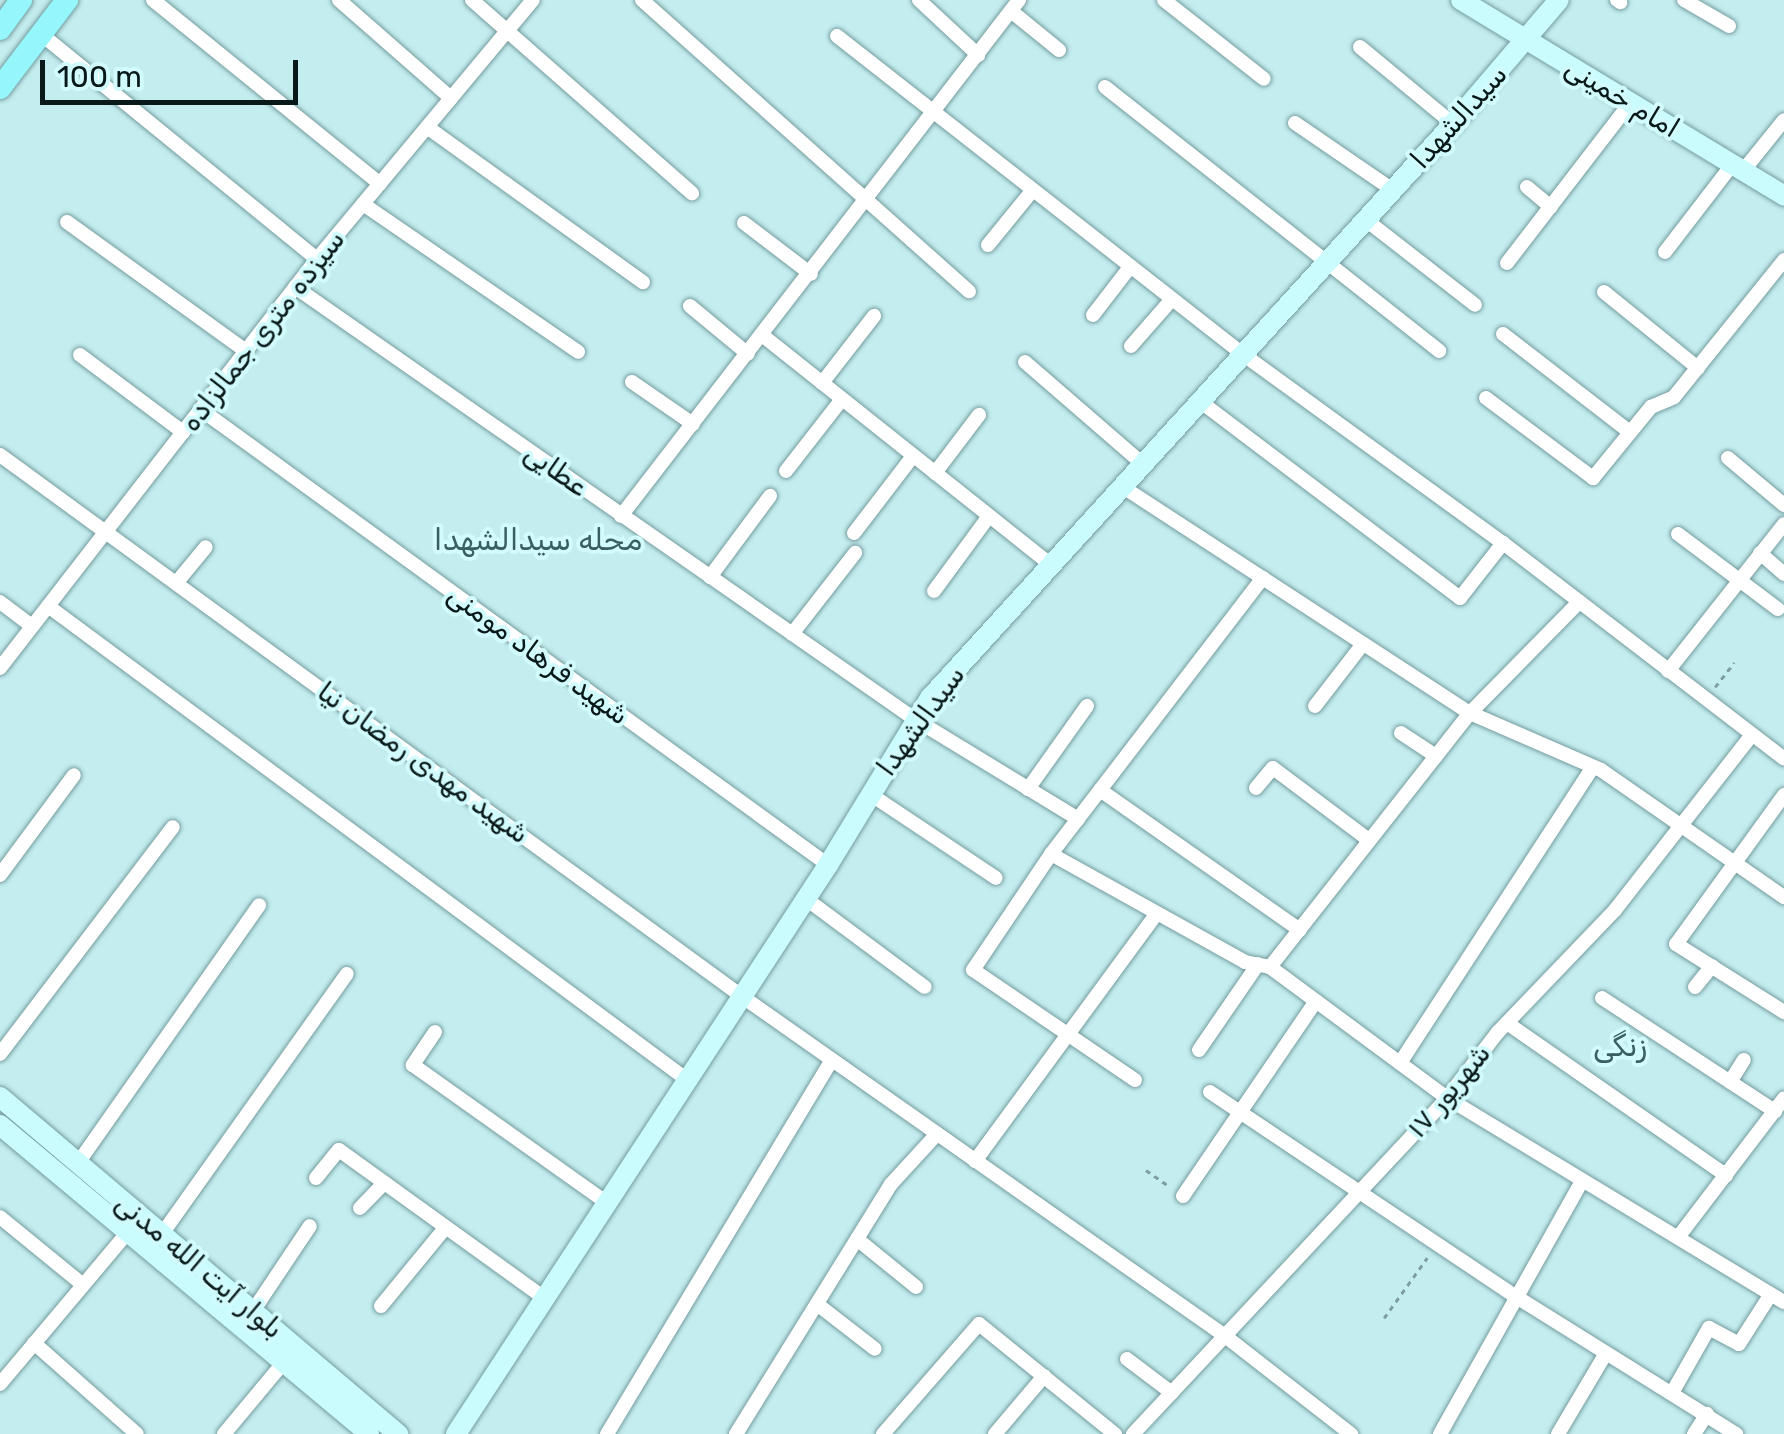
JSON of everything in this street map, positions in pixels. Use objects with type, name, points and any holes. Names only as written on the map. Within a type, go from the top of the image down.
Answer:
[{"type":"main road","points":[[0,29],[21,0]]},
{"type":"main road","points":[[0,88],[67,0]]},
{"type":"street","points":[[154,0],[380,184]]},
{"type":"street","points":[[340,0],[451,98]]},
{"type":"street","points":[[472,0],[692,193]]},
{"type":"street","name":"سیزده متری جمالزاده","points":[[0,667],[317,260],[533,0]]},
{"type":"street","points":[[642,0],[969,291]]},
{"type":"street","points":[[919,0],[978,55]]},
{"type":"street","points":[[1164,0],[1264,80]]},
{"type":"street","name":"امام خمینی","points":[[1461,0],[1784,196]]},
{"type":"street","name":"سیدالشهدا","points":[[456,1434],[828,865],[916,720],[956,668],[1453,124],[1559,0]]},
{"type":"street","points":[[1684,0],[1729,26]]},
{"type":"street","points":[[622,516],[1015,6],[1059,50]]},
{"type":"street","points":[[41,34],[317,260]]},
{"type":"street","points":[[836,36],[1244,354],[1503,544],[1784,759]]},
{"type":"street","points":[[1360,47],[1453,124]]},
{"type":"street","points":[[1105,87],[1438,351]]},
{"type":"street","points":[[1507,264],[1630,103]]},
{"type":"street","points":[[1665,252],[1784,120]]},
{"type":"street","points":[[1295,123],[1393,190]]},
{"type":"street","points":[[427,127],[643,282]]},
{"type":"street","points":[[1526,187],[1551,207]]},
{"type":"street","points":[[988,245],[1032,192]]},
{"type":"street","points":[[363,204],[578,352]]},
{"type":"street","points":[[1366,220],[1475,305]]},
{"type":"street","points":[[67,222],[246,351]]},
{"type":"street","points":[[744,223],[811,274]]},
{"type":"street","points":[[1486,398],[1593,478],[1651,407],[1674,397],[1784,260]]},
{"type":"street","points":[[1092,315],[1130,267]]},
{"type":"street","name":"عطایی","points":[[295,288],[916,720],[1078,819]]},
{"type":"street","points":[[1604,292],[1698,368]]},
{"type":"street","points":[[1130,346],[1172,299]]},
{"type":"street","points":[[690,306],[748,354]]},
{"type":"street","points":[[822,383],[874,316]]},
{"type":"street","points":[[1503,334],[1630,432]]},
{"type":"street","points":[[762,336],[1052,566]]},
{"type":"street","points":[[80,356],[183,432]]},
{"type":"street","points":[[1024,362],[1144,464]]},
{"type":"street","points":[[632,382],[693,424]]},
{"type":"street","points":[[786,471],[842,399]]},
{"type":"street","points":[[1201,402],[1460,598],[1503,544]]},
{"type":"street","name":"شهید فرهاد مومنی","points":[[200,410],[828,865]]},
{"type":"street","points":[[935,473],[979,415]]},
{"type":"street","name":"شهید مهدی رمضان نیا","points":[[0,455],[740,995],[1225,1336],[1351,1434]]},
{"type":"street","points":[[854,533],[913,456]]},
{"type":"street","points":[[1728,458],[1784,504]]},
{"type":"street","points":[[1123,487],[1470,714],[1593,766],[1784,897]]},
{"type":"street","points":[[710,577],[770,496]]},
{"type":"street","points":[[934,591],[989,516]]},
{"type":"street","points":[[1668,671],[1784,524]]},
{"type":"street","points":[[1678,534],[1778,609]]},
{"type":"street","points":[[177,582],[206,546]]},
{"type":"street","points":[[1760,552],[1784,574]]},
{"type":"street","points":[[792,634],[856,553]]},
{"type":"street","points":[[1135,1080],[973,970],[1051,854],[1262,578]]},
{"type":"street","points":[[0,602],[32,626]]},
{"type":"street","points":[[1200,1050],[1470,714],[1578,602]]},
{"type":"street","points":[[48,606],[686,1079]]},
{"type":"street","points":[[1315,706],[1363,644]]},
{"type":"street","points":[[1028,788],[1087,706]]},
{"type":"street","points":[[1401,733],[1436,756]]},
{"type":"street","name":"۱۷ شهریور","points":[[1133,1434],[1359,1194],[1447,1098],[1507,1023],[1615,910],[1752,736]]},
{"type":"street","points":[[1400,1062],[1593,766]]},
{"type":"street","points":[[1256,788],[1273,768],[1369,840]]},
{"type":"street","points":[[0,875],[74,775]]},
{"type":"street","points":[[1100,790],[1300,930]]},
{"type":"street","points":[[870,794],[996,878]]},
{"type":"street","points":[[1784,796],[1676,944],[1784,1012]]},
{"type":"street","points":[[0,1054],[174,827]]},
{"type":"street","points":[[1051,854],[1245,962],[1264,966],[1447,1098],[1581,1183],[1679,1236],[1778,1298],[1739,1344],[1709,1328],[1672,1393]]},
{"type":"street","points":[[805,898],[926,987]]},
{"type":"street","points":[[78,1163],[259,905]]},
{"type":"street","points":[[975,1160],[1156,915]]},
{"type":"street","points":[[1695,987],[1712,966]]},
{"type":"street","points":[[162,1234],[348,974]]},
{"type":"street","points":[[1602,998],[1730,1082],[1779,1105],[1679,1236]]},
{"type":"street","points":[[1183,1196],[1316,1001]]},
{"type":"street","points":[[1507,1023],[1726,1175]]},
{"type":"street","points":[[435,1032],[412,1065],[606,1202]]},
{"type":"street","points":[[608,1434],[832,1060]]},
{"type":"street","points":[[1730,1082],[1744,1060]]},
{"type":"street","points":[[1210,1092],[1515,1296],[1736,1434]]},
{"type":"street","name":"بلوار آیت الله مدنی","points":[[0,1097],[398,1434]]},
{"type":"street","points":[[736,1434],[892,1184],[937,1134]]},
{"type":"street","name":"بلوار آیت الله مدنی","points":[[4,1136],[128,1232],[369,1434]]},
{"type":"street","points":[[316,1178],[339,1150],[544,1298]]},
{"type":"street","points":[[360,1208],[384,1183]]},
{"type":"street","points":[[1440,1434],[1581,1183]]},
{"type":"street","points":[[0,1217],[83,1285]]},
{"type":"street","points":[[253,1312],[310,1226]]},
{"type":"street","points":[[381,1306],[445,1228]]},
{"type":"street","points":[[0,1384],[128,1232]]},
{"type":"street","points":[[857,1239],[916,1287]]},
{"type":"street","points":[[817,1304],[875,1348]]},
{"type":"street","points":[[883,1434],[979,1324],[1114,1434]]},
{"type":"street","points":[[34,1343],[138,1434]]},
{"type":"street","points":[[1558,1434],[1606,1352]]},
{"type":"street","points":[[1127,1358],[1172,1392]]},
{"type":"street","points":[[224,1434],[284,1362]]},
{"type":"street","points":[[995,1434],[1044,1376]]},
{"type":"street","points":[[1694,1434],[1706,1414]]},
{"type":"path","points":[[1704,699],[1734,663]]},
{"type":"path","points":[[1146,1170],[1183,1196]]},
{"type":"path","points":[[1384,1318],[1436,1244]]},
{"type":"district","name":"محله سیدالشهدا","points":[[538,540]]},
{"type":"district","name":"زنگی","points":[[1620,1046]]}]
